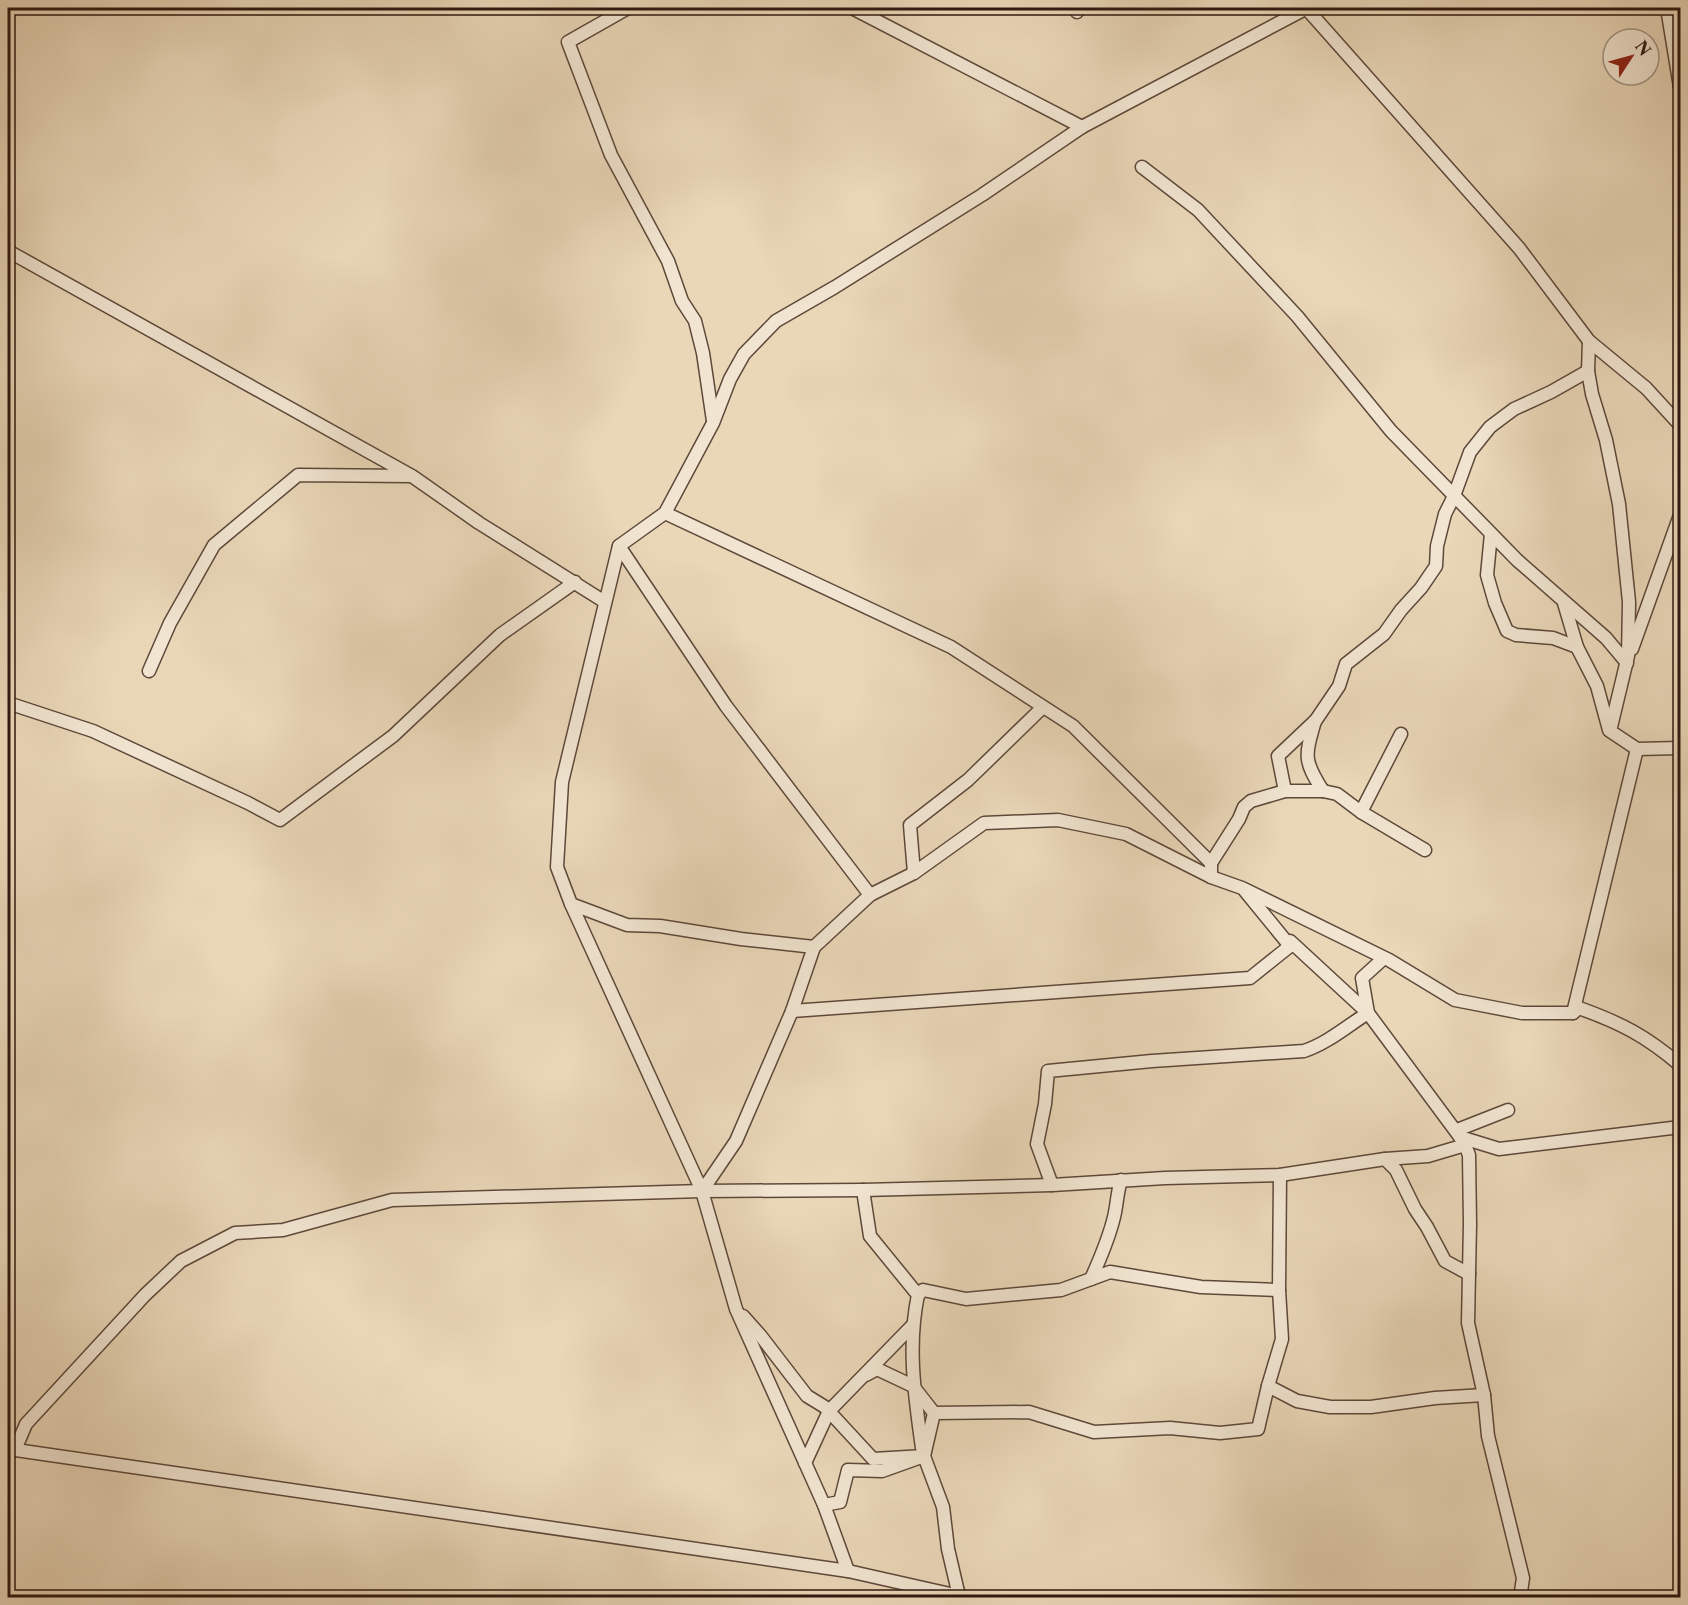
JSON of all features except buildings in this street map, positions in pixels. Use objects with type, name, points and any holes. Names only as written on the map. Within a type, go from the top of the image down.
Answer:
[{"type":"street","points":[[628,8],[568,42],[611,155],[668,261],[682,301],[695,321],[703,353],[713,423]]},
{"type":"street","points":[[852,8],[1082,128]]},
{"type":"street","points":[[848,1571],[824,1505],[736,1309],[702,1191],[571,904],[557,867],[562,782],[619,546],[665,513],[713,423],[730,379],[744,354],[776,321],[982,195],[1082,128],[1307,8],[1519,248],[1589,341],[1646,388],[1680,425]]},
{"type":"street","points":[[1667,8],[1680,87]]},
{"type":"street","points":[[1142,167],[1198,210],[1222,234],[1297,316],[1391,430],[1517,560],[1606,638],[1627,663]]},
{"type":"street","points":[[8,251],[412,477],[479,524],[605,602]]},
{"type":"street","points":[[1589,341],[1588,371],[1592,394],[1606,440],[1619,504],[1629,602],[1627,663]]},
{"type":"street","points":[[1285,791],[1278,756],[1316,720],[1339,686],[1346,664],[1384,634],[1436,566],[1437,546],[1445,514],[1470,452],[1490,427],[1514,408],[1551,392],[1588,371]]},
{"type":"street","points":[[149,671],[170,623],[214,545],[298,475],[412,477]]},
{"type":"street","points":[[665,513],[951,647],[1073,726],[1211,863]]},
{"type":"street","points":[[1610,731],[1627,663],[1680,515]]},
{"type":"street","points":[[1491,534],[1487,574],[1495,603],[1508,631],[1524,636],[1553,638],[1577,647]]},
{"type":"street","points":[[619,546],[726,706],[870,895]]},
{"type":"street","points":[[8,704],[93,731],[280,820],[393,736],[501,635],[575,582]]},
{"type":"street","points":[[1564,602],[1577,647],[1597,686],[1610,731],[1637,749],[1680,748]]},
{"type":"street","points":[[914,873],[910,825],[968,780],[1043,707]]},
{"type":"street","points":[[1316,720],[1308,747],[1307,761],[1311,773],[1323,791]]},
{"type":"street","points":[[1361,812],[1401,734]]},
{"type":"street","points":[[1573,1013],[1637,749]]},
{"type":"street","points":[[1212,877],[1211,863],[1244,807],[1251,801],[1285,791],[1323,791],[1337,794],[1361,812],[1425,850]]},
{"type":"street","points":[[702,1191],[736,1141],[792,1011],[814,947],[870,895],[914,873],[984,823],[1058,820],[1126,834],[1384,958],[1455,1000],[1522,1013],[1573,1013],[1579,1008],[1643,1035],[1680,1065]]},
{"type":"street","points":[[1242,888],[1290,946]]},
{"type":"street","points":[[571,904],[627,925],[660,926],[741,939],[814,947]]},
{"type":"street","points":[[1290,946],[1290,940],[1368,1012],[1461,1137],[1469,1155],[1468,1323],[1484,1395],[1488,1436],[1523,1578],[1520,1598]]},
{"type":"street","points":[[792,1011],[1250,978],[1290,946]]},
{"type":"street","points":[[1368,1012],[1362,978],[1384,958]]},
{"type":"street","points":[[1052,1185],[1037,1144],[1046,1104],[1048,1071],[1152,1061],[1304,1051],[1322,1046],[1344,1027],[1368,1012]]},
{"type":"street","points":[[964,1597],[848,1571],[11,1449],[26,1424],[145,1295],[181,1261],[235,1233],[283,1230],[392,1200],[702,1191],[1052,1185],[1121,1180],[1281,1176],[1385,1159],[1428,1156],[1508,1110]]},
{"type":"street","points":[[1461,1137],[1499,1149],[1680,1127]]},
{"type":"street","points":[[1385,1159],[1396,1170],[1415,1209],[1445,1260],[1469,1274]]},
{"type":"street","points":[[934,1413],[1029,1412],[1094,1432],[1170,1428],[1220,1433],[1258,1429],[1282,1339],[1279,1290],[1281,1176]]},
{"type":"street","points":[[1091,1279],[1106,1245],[1115,1215],[1121,1180]]},
{"type":"street","points":[[862,1190],[870,1236],[918,1295]]},
{"type":"street","points":[[964,1597],[948,1549],[943,1507],[924,1456],[913,1386],[912,1326],[918,1295],[923,1290],[966,1299],[1018,1295],[1060,1290],[1110,1272],[1201,1287],[1279,1290]]},
{"type":"street","points":[[736,1309],[760,1335],[807,1396],[829,1411],[873,1459],[924,1456]]},
{"type":"street","points":[[805,1463],[829,1411],[912,1326]]},
{"type":"street","points":[[860,1378],[877,1369],[913,1386],[934,1413]]},
{"type":"street","points":[[1268,1386],[1297,1401],[1330,1407],[1371,1407],[1435,1398],[1484,1395]]},
{"type":"street","points":[[924,1456],[934,1413]]},
{"type":"street","points":[[824,1505],[840,1502],[848,1470],[882,1471],[924,1456]]}]
